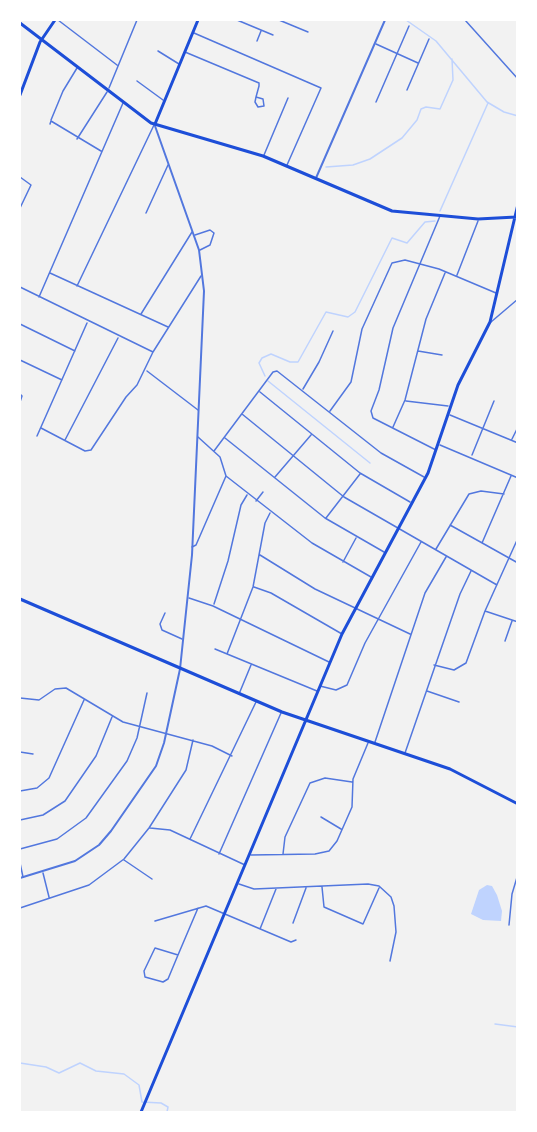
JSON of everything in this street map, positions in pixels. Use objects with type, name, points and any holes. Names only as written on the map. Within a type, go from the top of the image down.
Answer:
[{"type":"main road","points":[[20,95],[42,40],[57,20]]},
{"type":"main road","points":[[154,124],[198,20]]},
{"type":"main road","points":[[20,23],[154,124],[263,156],[392,212],[516,220]]},
{"type":"main road","points":[[141,1113],[342,634],[426,478],[440,445],[458,386],[490,322],[518,204]]},
{"type":"main road","points":[[20,599],[282,712],[450,769],[518,804]]},
{"type":"street","points":[[57,20],[118,66]]},
{"type":"street","points":[[77,138],[108,91],[137,20]]},
{"type":"street","points":[[237,20],[273,35]]},
{"type":"street","points":[[279,20],[308,32]]},
{"type":"street","points":[[316,178],[386,20]]},
{"type":"street","points":[[465,20],[518,79]]},
{"type":"street","points":[[376,102],[409,26]]},
{"type":"street","points":[[257,41],[262,30]]},
{"type":"street","points":[[193,32],[321,88],[287,165]]},
{"type":"street","points":[[407,90],[429,39]]},
{"type":"street","points":[[375,43],[419,63]]},
{"type":"street","points":[[158,51],[179,64]]},
{"type":"street","points":[[184,51],[259,83],[256,97]]},
{"type":"street","points":[[78,68],[63,91],[50,122],[102,151]]},
{"type":"street","points":[[138,81],[164,101]]},
{"type":"street","points":[[263,156],[288,98]]},
{"type":"street","points":[[39,297],[124,103]]},
{"type":"street","points":[[20,863],[21,878],[75,861],[106,838],[149,779],[161,752],[180,669],[192,547],[203,274],[199,250],[154,124]]},
{"type":"street","points":[[77,286],[154,124]]},
{"type":"street","points":[[159,135],[165,128]]},
{"type":"street","points":[[146,213],[168,164]]},
{"type":"street","points":[[20,177],[31,185],[20,208]]},
{"type":"street","points":[[437,451],[371,416],[393,328],[440,216]]},
{"type":"street","points":[[457,276],[478,219]]},
{"type":"street","points":[[194,235],[210,230],[214,233],[210,245],[199,250]]},
{"type":"street","points":[[141,315],[192,231]]},
{"type":"street","points":[[330,412],[351,382],[362,329],[388,267],[392,263],[405,260],[446,272],[497,293]]},
{"type":"street","points":[[49,272],[168,327]]},
{"type":"street","points":[[392,428],[405,400],[426,319],[446,272]]},
{"type":"street","points":[[41,428],[85,452],[91,450],[146,371],[153,352],[203,274]]},
{"type":"street","points":[[20,287],[87,322],[153,352]]},
{"type":"street","points":[[490,322],[518,299]]},
{"type":"street","points":[[38,436],[87,322]]},
{"type":"street","points":[[20,324],[75,351]]},
{"type":"street","points":[[302,390],[320,362],[333,331]]},
{"type":"street","points":[[64,441],[118,337]]},
{"type":"street","points":[[418,350],[442,355]]},
{"type":"street","points":[[20,360],[62,380]]},
{"type":"street","points":[[146,371],[198,411]]},
{"type":"street","points":[[214,451],[273,372],[279,372],[381,453],[426,478]]},
{"type":"street","points":[[259,391],[360,473],[412,504]]},
{"type":"street","points":[[20,402],[21,395]]},
{"type":"street","points":[[405,400],[450,407]]},
{"type":"street","points":[[471,457],[494,401]]},
{"type":"street","points":[[242,414],[344,496],[497,585]]},
{"type":"street","points":[[449,415],[518,443]]},
{"type":"street","points":[[512,440],[518,426]]},
{"type":"street","points":[[275,477],[311,434]]},
{"type":"street","points":[[192,547],[196,545],[226,476],[223,462],[197,436]]},
{"type":"street","points":[[224,438],[325,518],[385,553]]},
{"type":"street","points":[[440,445],[518,478]]},
{"type":"street","points":[[325,518],[360,473]]},
{"type":"street","points":[[482,543],[512,475]]},
{"type":"street","points":[[226,476],[271,513],[343,562],[371,577]]},
{"type":"street","points":[[435,550],[469,494],[481,491],[504,494]]},
{"type":"street","points":[[256,501],[263,492]]},
{"type":"street","points":[[213,606],[228,561],[241,505],[248,494]]},
{"type":"street","points":[[227,654],[253,587],[265,524],[271,513]]},
{"type":"street","points":[[449,525],[518,563]]},
{"type":"street","points":[[343,562],[357,537]]},
{"type":"street","points":[[434,665],[454,670],[466,663],[484,611],[518,538]]},
{"type":"street","points":[[320,686],[336,690],[347,685],[378,619],[422,542]]},
{"type":"street","points":[[260,555],[315,589],[411,634]]},
{"type":"street","points":[[374,744],[425,593],[446,556]]},
{"type":"street","points":[[405,754],[459,594],[471,571]]},
{"type":"street","points":[[253,587],[271,593],[342,634]]},
{"type":"street","points":[[188,598],[213,606],[330,662]]},
{"type":"street","points":[[484,611],[518,622]]},
{"type":"street","points":[[165,613],[160,624],[162,630],[183,640]]},
{"type":"street","points":[[505,641],[512,621]]},
{"type":"street","points":[[215,649],[317,692]]},
{"type":"street","points":[[239,694],[252,664]]},
{"type":"street","points":[[20,698],[39,700],[60,687],[113,716],[140,726],[193,740],[232,756]]},
{"type":"street","points":[[426,690],[459,702]]},
{"type":"street","points":[[20,849],[57,839],[86,818],[127,761],[140,726],[147,693]]},
{"type":"street","points":[[20,791],[37,788],[49,778],[84,699]]},
{"type":"street","points":[[190,839],[257,702]]},
{"type":"street","points":[[219,854],[282,712]]},
{"type":"street","points":[[20,820],[43,815],[65,801],[96,756],[113,716]]},
{"type":"street","points":[[20,908],[89,885],[124,859],[149,828],[186,770],[193,740]]},
{"type":"street","points":[[250,854],[283,855],[329,851],[342,830],[353,801],[353,783],[368,742]]},
{"type":"street","points":[[20,752],[33,754]]},
{"type":"street","points":[[283,855],[285,837],[310,783],[328,778],[353,783]]},
{"type":"street","points":[[321,817],[342,830]]},
{"type":"street","points":[[149,828],[170,830],[245,866]]},
{"type":"street","points":[[124,859],[152,879]]},
{"type":"street","points":[[42,872],[49,899]]},
{"type":"street","points":[[509,925],[512,894],[518,874]]},
{"type":"street","points":[[238,884],[254,889],[379,886],[391,897],[394,906],[396,932],[390,961]]},
{"type":"street","points":[[322,886],[324,908],[363,924],[379,886]]},
{"type":"street","points":[[293,923],[306,887]]},
{"type":"street","points":[[260,930],[276,888]]},
{"type":"street","points":[[155,921],[209,907],[291,942],[296,940]]},
{"type":"street","points":[[178,955],[155,948],[144,971],[144,976],[161,982],[167,981],[198,908]]},
{"type":"water","points":[[487,885],[492,886],[497,895],[502,911],[501,921],[483,920],[471,914],[479,890]]},
{"type":"waterway","points":[[406,20],[436,41],[487,102],[504,112],[518,116]]},
{"type":"waterway","points":[[326,167],[353,165],[370,159],[402,138],[417,120],[421,109],[426,107],[440,109],[453,80],[452,59]]},
{"type":"waterway","points":[[440,211],[488,103]]},
{"type":"waterway","points":[[265,376],[259,363],[262,358],[271,354],[290,362],[298,362],[326,312],[348,317],[355,312],[392,238],[407,243],[425,222],[435,221]]},
{"type":"waterway","points":[[268,381],[370,463]]},
{"type":"waterway","points":[[495,1024],[518,1027]]},
{"type":"waterway","points":[[20,1063],[46,1067],[59,1073],[80,1063],[96,1071],[124,1074],[139,1085],[142,1102],[161,1103],[168,1107],[167,1112],[172,1112]]}]
